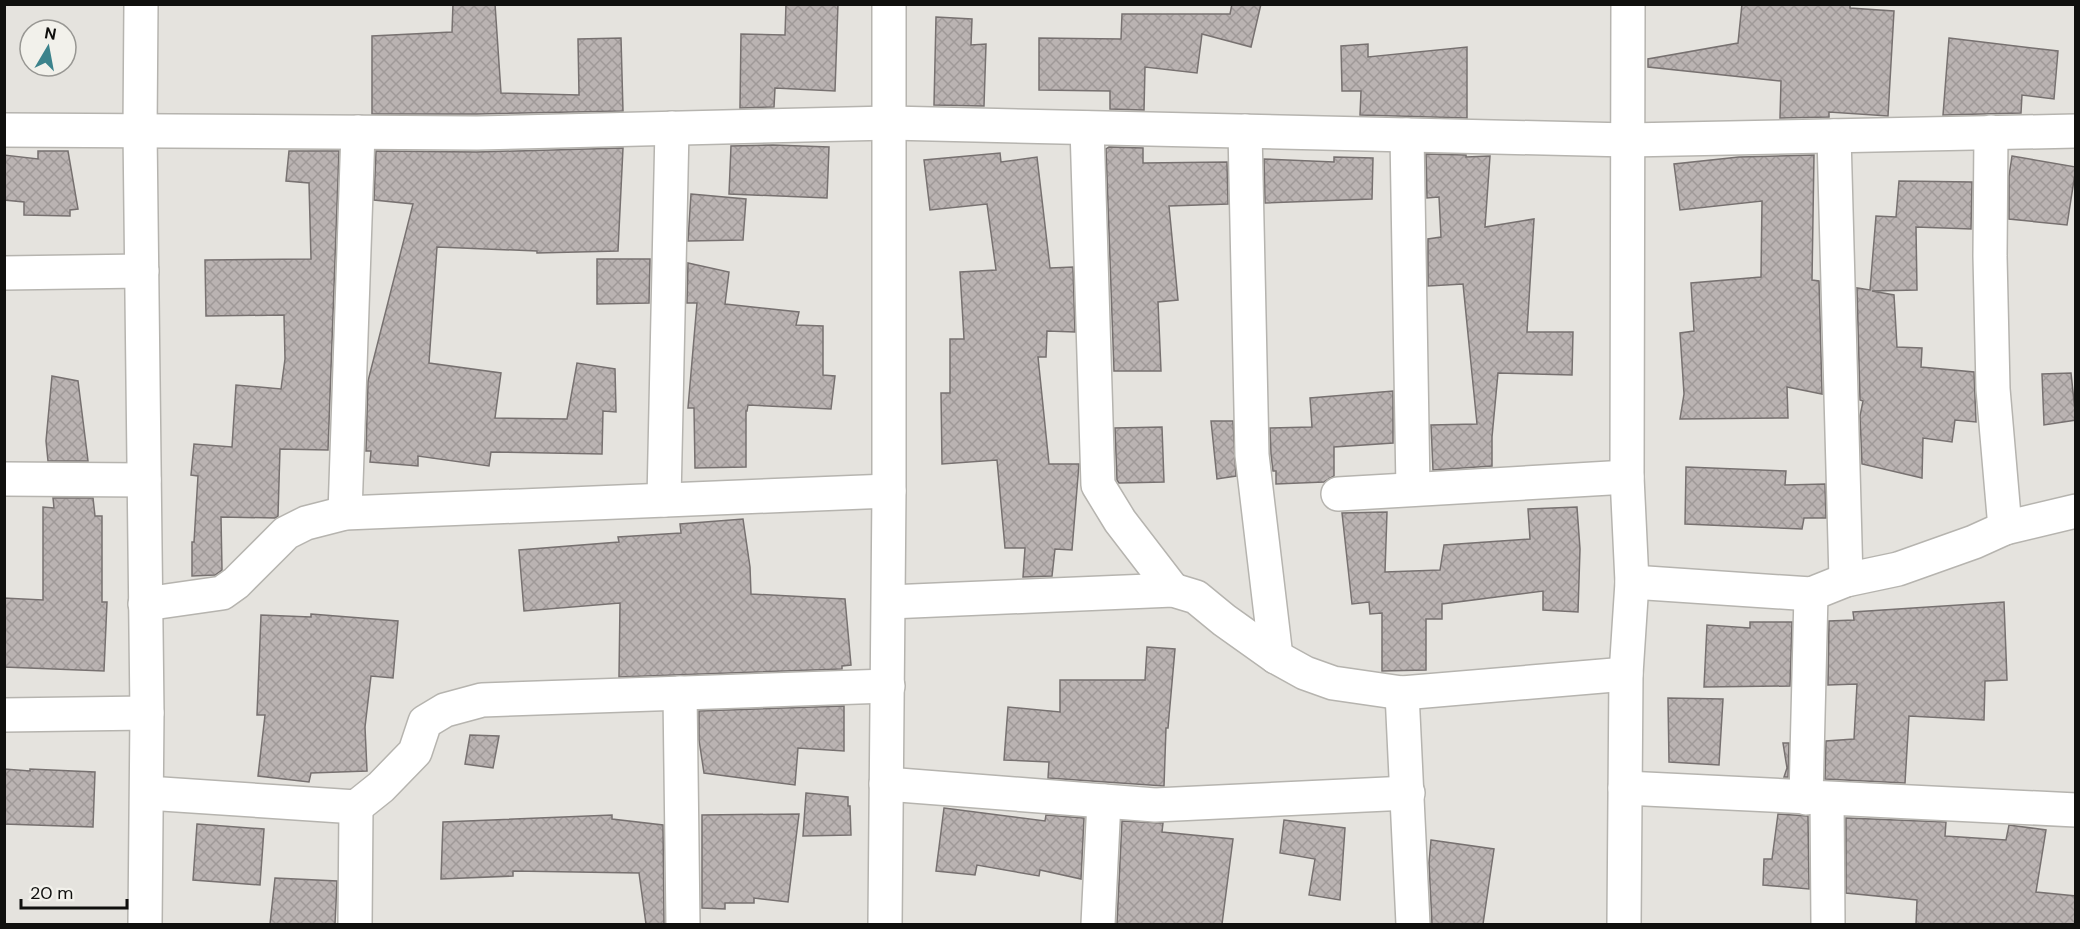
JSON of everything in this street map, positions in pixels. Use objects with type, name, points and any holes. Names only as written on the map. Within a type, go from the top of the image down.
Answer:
[{"type":"street","points":[[141,4],[140,129],[147,713],[145,924]]},
{"type":"street","points":[[885,924],[889,491],[889,4]]},
{"type":"street","points":[[1624,924],[1626,674],[1632,582],[1627,477],[1628,4]]},
{"type":"street","points":[[4,130],[140,129],[477,133],[890,123],[1628,140],[2076,131]]},
{"type":"street","points":[[664,500],[672,128]]},
{"type":"street","points":[[1087,128],[1098,485],[1120,521],[1173,590]]},
{"type":"street","points":[[1245,131],[1252,455],[1276,657]]},
{"type":"street","points":[[345,513],[358,132]]},
{"type":"street","points":[[1991,132],[1990,256],[1993,389],[2006,528]]},
{"type":"street","points":[[1407,135],[1413,489]]},
{"type":"street","points":[[1834,135],[1846,580]]},
{"type":"street","points":[[4,273],[142,271]]},
{"type":"street","points":[[1338,494],[1627,477]]},
{"type":"street","points":[[4,479],[144,480]]},
{"type":"street","points":[[145,604],[222,593],[236,583],[286,533],[306,524],[345,513],[889,491]]},
{"type":"street","points":[[1632,582],[1811,594],[1846,580],[1898,569],[2006,528],[2076,511]]},
{"type":"street","points":[[888,602],[1173,590],[1196,597],[1276,657],[1305,672],[1333,683],[1402,693],[1626,674]]},
{"type":"street","points":[[1811,594],[1816,798],[1828,924]]},
{"type":"street","points":[[147,793],[356,807],[381,787],[415,752],[425,722],[445,710],[482,700],[888,686]]},
{"type":"street","points":[[680,693],[683,924]]},
{"type":"street","points":[[1402,693],[1413,924]]},
{"type":"street","points":[[4,716],[147,713]]},
{"type":"street","points":[[886,784],[1155,805],[1408,793]]},
{"type":"street","points":[[1625,788],[2076,810]]},
{"type":"street","points":[[1098,924],[1104,801]]},
{"type":"street","points":[[355,924],[356,807]]},
{"type":"building","points":[[453,4],[495,4],[501,93],[579,95],[578,39],[621,38],[623,111],[372,114],[372,36],[452,32]]},
{"type":"building","points":[[786,4],[838,4],[835,91],[775,88],[774,107],[740,108],[741,34],[785,35]]},
{"type":"building","points":[[1232,4],[1261,4],[1251,47],[1202,34],[1197,73],[1145,67],[1144,110],[1110,109],[1110,91],[1039,90],[1039,38],[1121,39],[1122,14],[1230,14]]},
{"type":"building","points":[[1742,4],[1850,4],[1850,8],[1894,11],[1888,116],[1829,112],[1829,117],[1780,118],[1781,81],[1648,67],[1648,59],[1738,43]]},
{"type":"building","points":[[936,17],[972,19],[971,45],[986,44],[984,106],[934,105]]},
{"type":"building","points":[[1949,38],[2058,51],[2054,99],[2022,95],[2021,113],[1943,115]]},
{"type":"building","points":[[1368,44],[1368,57],[1467,47],[1467,118],[1360,115],[1361,91],[1342,91],[1341,46]]},
{"type":"building","points":[[731,146],[829,147],[827,198],[729,194]]},
{"type":"building","points":[[1109,147],[1143,148],[1143,163],[1227,162],[1228,204],[1169,206],[1178,300],[1158,302],[1161,371],[1114,371],[1106,149]]},
{"type":"building","points":[[623,148],[618,251],[537,253],[537,251],[437,247],[429,363],[501,373],[495,418],[567,419],[577,363],[615,369],[616,412],[603,411],[602,454],[491,452],[489,466],[418,456],[418,466],[370,462],[371,451],[366,451],[368,381],[413,204],[374,200],[376,151],[477,152]]},
{"type":"building","points":[[38,151],[68,151],[78,209],[70,210],[70,216],[24,215],[24,202],[4,200],[4,155],[38,159]]},
{"type":"building","points":[[289,151],[339,151],[328,450],[280,449],[278,516],[275,518],[221,517],[222,570],[215,575],[192,576],[192,542],[194,542],[198,476],[191,475],[194,444],[232,447],[236,385],[281,389],[285,359],[284,315],[206,316],[205,260],[311,259],[309,183],[286,181]]},
{"type":"building","points":[[1000,153],[1001,162],[1037,157],[1050,268],[1073,267],[1075,332],[1047,331],[1046,357],[1038,357],[1049,464],[1079,464],[1072,550],[1055,549],[1052,576],[1023,577],[1025,548],[1005,548],[997,460],[942,464],[941,393],[950,393],[950,339],[964,339],[960,272],[996,270],[987,204],[930,210],[924,160]]},
{"type":"building","points":[[1426,154],[1490,156],[1485,227],[1534,219],[1527,332],[1573,332],[1572,375],[1498,373],[1492,437],[1492,466],[1433,470],[1431,425],[1477,424],[1463,284],[1428,286],[1428,239],[1441,237],[1439,197],[1427,198]]},
{"type":"building","points":[[1814,155],[1812,280],[1819,281],[1822,394],[1787,387],[1788,418],[1680,419],[1684,394],[1680,333],[1694,331],[1691,283],[1761,277],[1762,201],[1680,210],[1674,164],[1739,157]]},
{"type":"building","points":[[2012,156],[2076,167],[2067,225],[2009,219],[2009,176]]},
{"type":"building","points":[[1334,157],[1373,158],[1372,199],[1265,203],[1264,159],[1334,162]]},
{"type":"building","points":[[1899,181],[1972,182],[1971,229],[1916,227],[1917,290],[1872,291],[1894,295],[1897,347],[1922,348],[1921,367],[1974,372],[1976,422],[1955,420],[1952,442],[1923,438],[1922,478],[1862,464],[1860,416],[1863,401],[1860,400],[1857,288],[1870,290],[1876,216],[1896,217]]},
{"type":"building","points":[[691,194],[746,199],[743,240],[688,241]]},
{"type":"building","points":[[597,259],[650,259],[649,303],[597,304]]},
{"type":"building","points":[[688,263],[729,272],[725,304],[799,312],[796,325],[823,326],[823,375],[835,376],[831,409],[748,405],[746,411],[746,467],[695,468],[694,408],[688,408],[697,303],[687,303]]},
{"type":"building","points":[[2071,373],[2076,420],[2044,425],[2042,374]]},
{"type":"building","points":[[52,376],[78,381],[88,461],[48,461],[46,441]]},
{"type":"building","points":[[1393,391],[1393,443],[1334,447],[1334,476],[1324,482],[1276,484],[1270,428],[1312,427],[1310,398]]},
{"type":"building","points":[[1211,421],[1233,421],[1236,476],[1217,479]]},
{"type":"building","points":[[1162,427],[1164,482],[1119,483],[1115,428]]},
{"type":"building","points":[[1686,467],[1786,471],[1785,485],[1825,484],[1826,518],[1804,518],[1802,529],[1685,524]]},
{"type":"building","points":[[53,498],[93,498],[95,516],[102,516],[102,602],[107,602],[104,671],[4,667],[4,598],[43,600],[43,507],[54,508]]},
{"type":"building","points":[[1577,507],[1580,549],[1578,612],[1543,610],[1543,591],[1442,604],[1442,619],[1426,619],[1426,670],[1382,671],[1382,613],[1370,614],[1369,602],[1352,604],[1342,513],[1387,512],[1385,572],[1440,570],[1444,545],[1530,539],[1528,509]]},
{"type":"building","points":[[743,519],[750,567],[751,594],[845,599],[851,665],[842,666],[842,669],[619,677],[620,603],[524,611],[519,550],[619,542],[618,537],[681,533],[680,524]]},
{"type":"building","points":[[2004,602],[2007,680],[1985,681],[1984,720],[1909,716],[1905,783],[1825,779],[1826,741],[1854,739],[1857,684],[1828,685],[1829,621],[1854,620],[1853,612]]},
{"type":"building","points":[[311,614],[398,621],[393,678],[371,676],[365,727],[367,771],[311,773],[309,782],[258,776],[265,715],[257,715],[261,615],[311,617]]},
{"type":"building","points":[[1750,622],[1792,622],[1790,686],[1704,687],[1707,625],[1750,628]]},
{"type":"building","points":[[1147,647],[1175,649],[1168,728],[1166,728],[1164,786],[1048,778],[1049,762],[1004,760],[1008,707],[1060,712],[1060,680],[1145,680]]},
{"type":"building","points":[[1668,698],[1723,699],[1719,765],[1669,762]]},
{"type":"building","points":[[844,706],[844,751],[798,748],[795,785],[704,773],[699,740],[699,711]]},
{"type":"building","points":[[470,735],[499,736],[493,768],[465,764]]},
{"type":"building","points":[[1783,743],[1789,743],[1788,777],[1784,777],[1787,768]]},
{"type":"building","points":[[4,769],[95,772],[93,827],[4,824]]},
{"type":"building","points":[[806,793],[848,797],[851,835],[803,836]]},
{"type":"building","points":[[944,808],[1045,821],[1046,815],[1084,818],[1081,879],[1040,870],[1039,876],[977,865],[975,875],[936,871]]},
{"type":"building","points":[[799,814],[788,902],[754,898],[754,903],[725,903],[725,909],[702,908],[702,815]]},
{"type":"building","points":[[1778,814],[1808,816],[1809,889],[1763,885],[1764,859],[1772,859]]},
{"type":"building","points":[[612,815],[612,819],[663,825],[664,924],[646,924],[639,873],[513,871],[513,876],[441,879],[443,822]]},
{"type":"building","points":[[1846,818],[1946,822],[1945,836],[2006,840],[2009,825],[2046,830],[2036,892],[2076,896],[2076,924],[1916,924],[1917,900],[1846,893]]},
{"type":"building","points":[[1284,820],[1345,828],[1340,900],[1309,895],[1315,859],[1280,853]]},
{"type":"building","points":[[1122,821],[1163,823],[1162,832],[1233,839],[1222,924],[1117,924]]},
{"type":"building","points":[[197,824],[264,829],[260,885],[193,880]]},
{"type":"building","points":[[1431,840],[1494,849],[1483,924],[1432,924],[1429,863]]},
{"type":"building","points":[[275,878],[337,881],[335,924],[270,924]]}]
